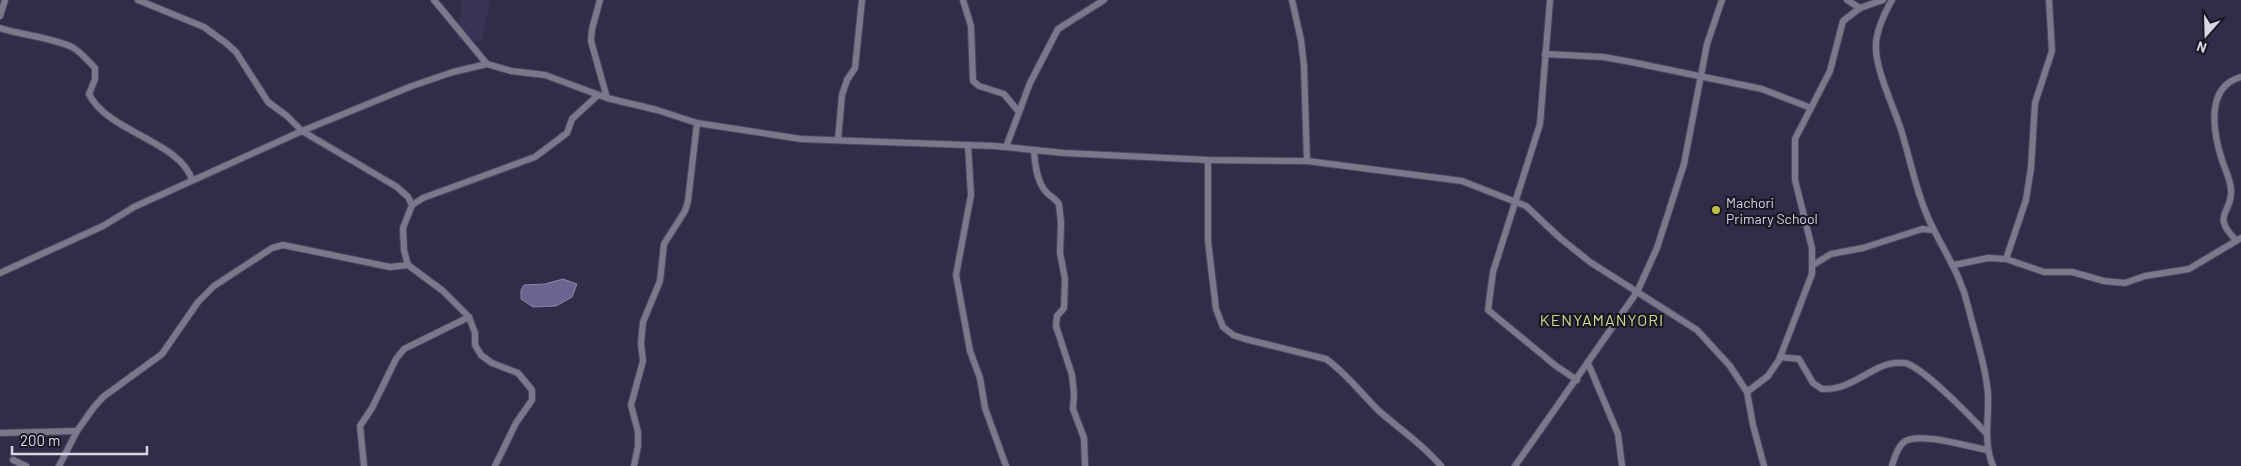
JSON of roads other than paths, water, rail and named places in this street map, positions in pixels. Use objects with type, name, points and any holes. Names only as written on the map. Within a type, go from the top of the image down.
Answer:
[{"type":"street","points":[[0,16],[5,0]]},
{"type":"street","points":[[138,0],[204,27],[226,43],[236,52],[268,102],[287,116],[302,131],[351,162],[382,177],[397,187],[408,197],[412,205]]},
{"type":"street","points":[[434,0],[488,64]]},
{"type":"street","points":[[600,0],[592,28],[591,41],[607,98]]},
{"type":"street","points":[[838,140],[842,95],[847,80],[855,68],[859,14],[862,0]]},
{"type":"street","points":[[963,0],[971,26],[973,81],[979,86],[1004,94],[1019,112]]},
{"type":"street","points":[[1006,148],[1030,83],[1058,29],[1104,0]]},
{"type":"street","points":[[1292,0],[1301,40],[1304,66],[1307,161]]},
{"type":"street","points":[[1550,0],[1540,124],[1493,272],[1488,310],[1556,366],[1577,380]]},
{"type":"street","points":[[1516,466],[1637,292],[1650,267],[1684,164],[1707,44],[1722,0]]},
{"type":"street","points":[[1847,0],[1860,8]]},
{"type":"street","points":[[1747,392],[1768,376],[1780,357],[1805,294],[1813,265],[1812,248],[1795,180],[1794,139],[1830,71],[1843,21],[1860,8],[1883,0]]},
{"type":"street","points":[[1892,0],[1878,28],[1877,54],[1902,133],[1916,186],[1934,230],[1954,265],[1969,309],[1988,394],[1986,433],[1987,450],[1992,466]]},
{"type":"street","points":[[2006,259],[2026,200],[2032,159],[2035,103],[2052,51],[2049,0]]},
{"type":"street","points":[[0,28],[72,47],[95,68],[95,79],[89,94],[98,108],[178,159],[190,173],[192,180]]},
{"type":"street","points":[[1545,54],[1603,57],[1762,89],[1811,108]]},
{"type":"street","points":[[0,273],[104,226],[134,207],[302,131],[412,86],[453,72],[488,64],[511,71],[544,75],[607,98],[657,110],[697,123],[801,139],[968,145],[1034,151],[1208,160],[1307,161],[1462,181],[1526,206],[1560,238],[1590,262],[1697,330],[1730,366],[1747,392],[1753,425],[1764,466]]},
{"type":"street","points":[[1954,265],[1988,258],[2006,259],[2044,272],[2072,272],[2104,281],[2125,282],[2146,276],[2189,269],[2239,239],[2224,227],[2223,221],[2231,190],[2217,144],[2215,113],[2220,91],[2226,84],[2241,77]]},
{"type":"street","points":[[495,466],[516,423],[526,410],[534,394],[518,373],[492,363],[481,355],[476,345],[469,317],[443,291],[408,265],[404,250],[404,228],[412,205],[423,198],[535,157],[567,133],[572,119],[598,95]]},
{"type":"street","points":[[634,466],[638,446],[638,432],[631,405],[642,361],[643,322],[660,281],[664,244],[685,211],[688,202],[697,123]]},
{"type":"street","points":[[968,145],[971,195],[956,275],[970,351],[980,378],[985,408],[1006,466]]},
{"type":"street","points":[[1034,151],[1035,165],[1042,186],[1059,204],[1061,223],[1060,252],[1065,279],[1064,308],[1057,316],[1056,326],[1072,375],[1073,409],[1084,438],[1085,466]]},
{"type":"street","points":[[1208,160],[1208,241],[1216,309],[1223,327],[1233,335],[1246,339],[1326,358],[1337,366],[1366,398],[1392,422],[1429,451],[1441,466]]},
{"type":"street","points":[[1813,265],[1831,254],[1863,248],[1922,229],[1934,230]]},
{"type":"street","points":[[59,466],[77,431],[103,397],[162,354],[198,302],[214,286],[272,248],[284,245],[390,268],[408,265]]},
{"type":"street","points":[[364,466],[360,426],[384,385],[396,359],[404,349],[469,317]]},
{"type":"street","points":[[1780,357],[1800,359],[1814,383],[1822,389],[1852,383],[1886,364],[1905,363],[1918,370],[1956,402],[1986,433]]},
{"type":"street","points":[[1588,363],[1618,434],[1622,466]]},
{"type":"street","points":[[0,433],[77,431]]},
{"type":"street","points":[[1892,466],[1900,445],[1904,441],[1913,438],[1940,440],[1987,450]]},
{"type":"street","points":[[13,460],[26,466]]},
{"type":"place","name":"Machori Primary School","points":[[1716,210]]},
{"type":"district","name":"KENYAMANYORI","points":[[1602,319]]}]
